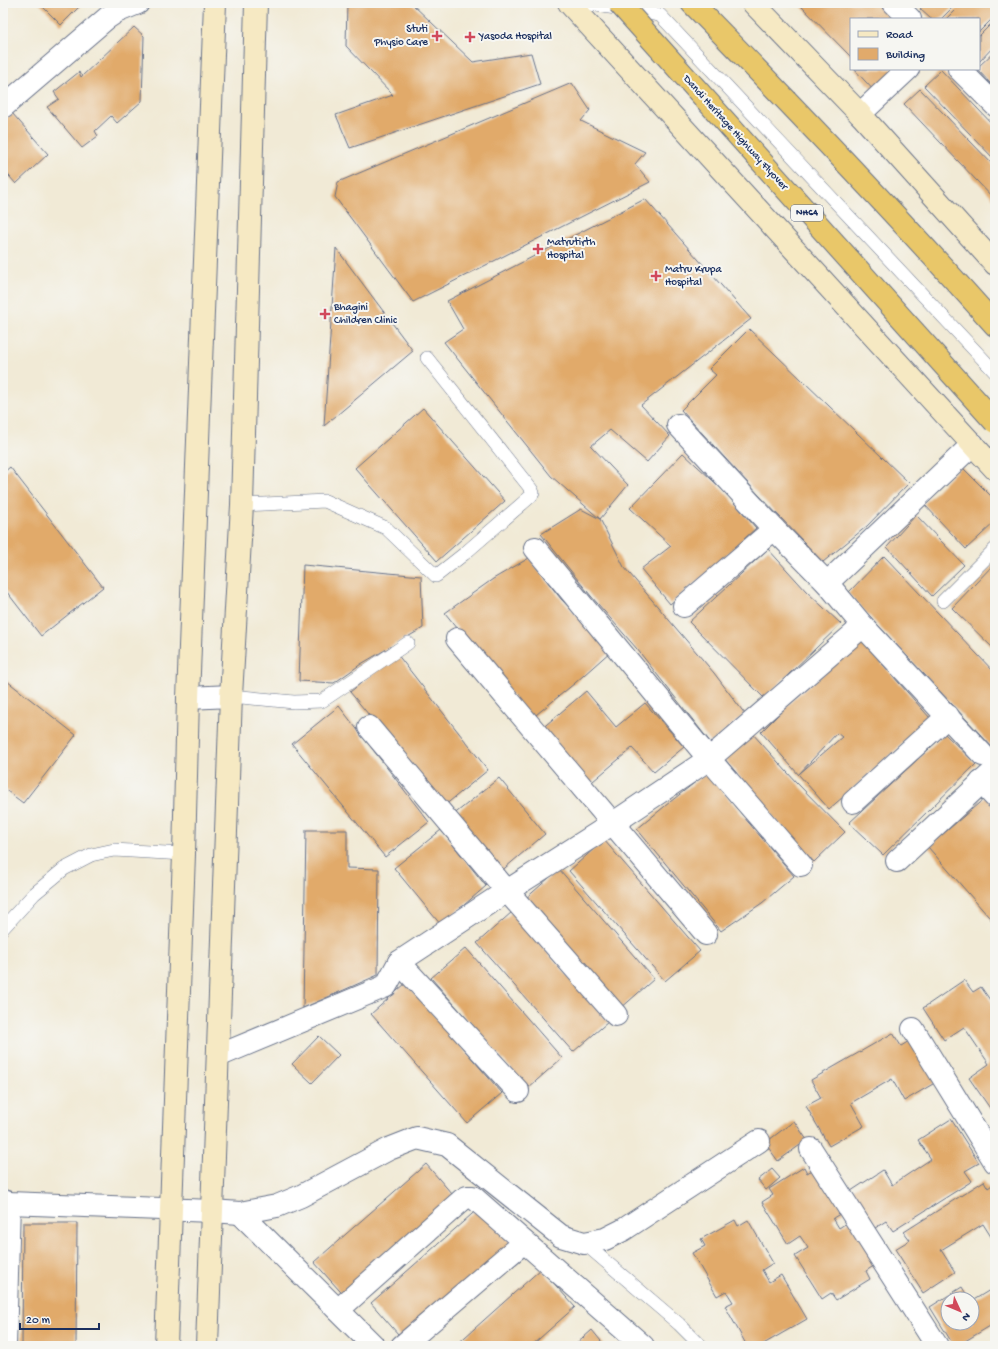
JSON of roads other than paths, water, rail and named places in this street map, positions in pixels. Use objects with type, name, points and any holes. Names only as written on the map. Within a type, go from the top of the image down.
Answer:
[{"type":"highway","name":"Dandi Heritage Highway Flyover","points":[[619,3],[995,422]]},
{"type":"highway","points":[[692,3],[927,249],[995,325]]},
{"type":"street","points":[[3,107],[107,18],[116,12],[138,3]]},
{"type":"street","points":[[166,1346],[172,1209],[188,698],[215,3]]},
{"type":"street","points":[[207,1346],[230,696],[242,505],[256,3]]},
{"type":"street","points":[[569,3],[995,469]]},
{"type":"street","points":[[894,3],[909,18]]},
{"type":"street","points":[[757,4],[860,114],[995,264]]},
{"type":"street","points":[[860,114],[907,70]]},
{"type":"street","points":[[960,70],[995,105]]},
{"type":"street","points":[[678,424],[774,529],[827,583],[863,626],[948,716],[989,776],[897,861]]},
{"type":"street","points":[[827,583],[973,444]]},
{"type":"street","points":[[684,606],[774,529]]},
{"type":"street","points":[[535,548],[709,759],[801,865]]},
{"type":"street","points":[[218,1056],[386,986],[399,962],[612,824],[709,759],[863,626]]},
{"type":"street","points":[[457,639],[706,934]]},
{"type":"street","points":[[188,698],[230,696]]},
{"type":"street","points":[[853,802],[948,716]]},
{"type":"street","points":[[369,727],[507,891],[616,1015]]},
{"type":"street","points":[[399,962],[518,1091]]},
{"type":"street","points":[[913,1029],[995,1162]]},
{"type":"street","points":[[5,1346],[6,1202],[240,1213],[276,1206],[300,1196],[389,1149],[417,1138],[447,1145],[561,1236],[584,1243],[606,1239],[623,1230],[759,1141]]},
{"type":"street","points":[[811,1149],[937,1346]]},
{"type":"street","points":[[338,1310],[467,1197],[473,1198],[643,1346]]},
{"type":"street","points":[[240,1213],[374,1346]]},
{"type":"street","points":[[402,1346],[524,1242]]},
{"type":"lane","points":[[584,3],[659,9],[995,372]]},
{"type":"lane","points":[[242,505],[325,501],[386,528],[436,576],[464,554],[533,493],[427,358]]},
{"type":"lane","points":[[943,602],[995,549]]},
{"type":"lane","points":[[230,696],[294,702],[322,701],[408,643]]},
{"type":"lane","points":[[3,928],[34,894],[64,869],[91,855],[114,850],[184,854]]},
{"type":"lane","points":[[584,1243],[679,1324],[701,1346]]},
{"type":"place","name":"Stuti Physio Care","points":[[437,36]]},
{"type":"place","name":"Yasoda Hospital","points":[[470,37]]},
{"type":"place","name":"Matrutirth Hospital","points":[[538,249]]},
{"type":"place","name":"Matru Krupa Hospital","points":[[656,276]]},
{"type":"place","name":"Bhagini Children Clinic","points":[[325,314]]}]
